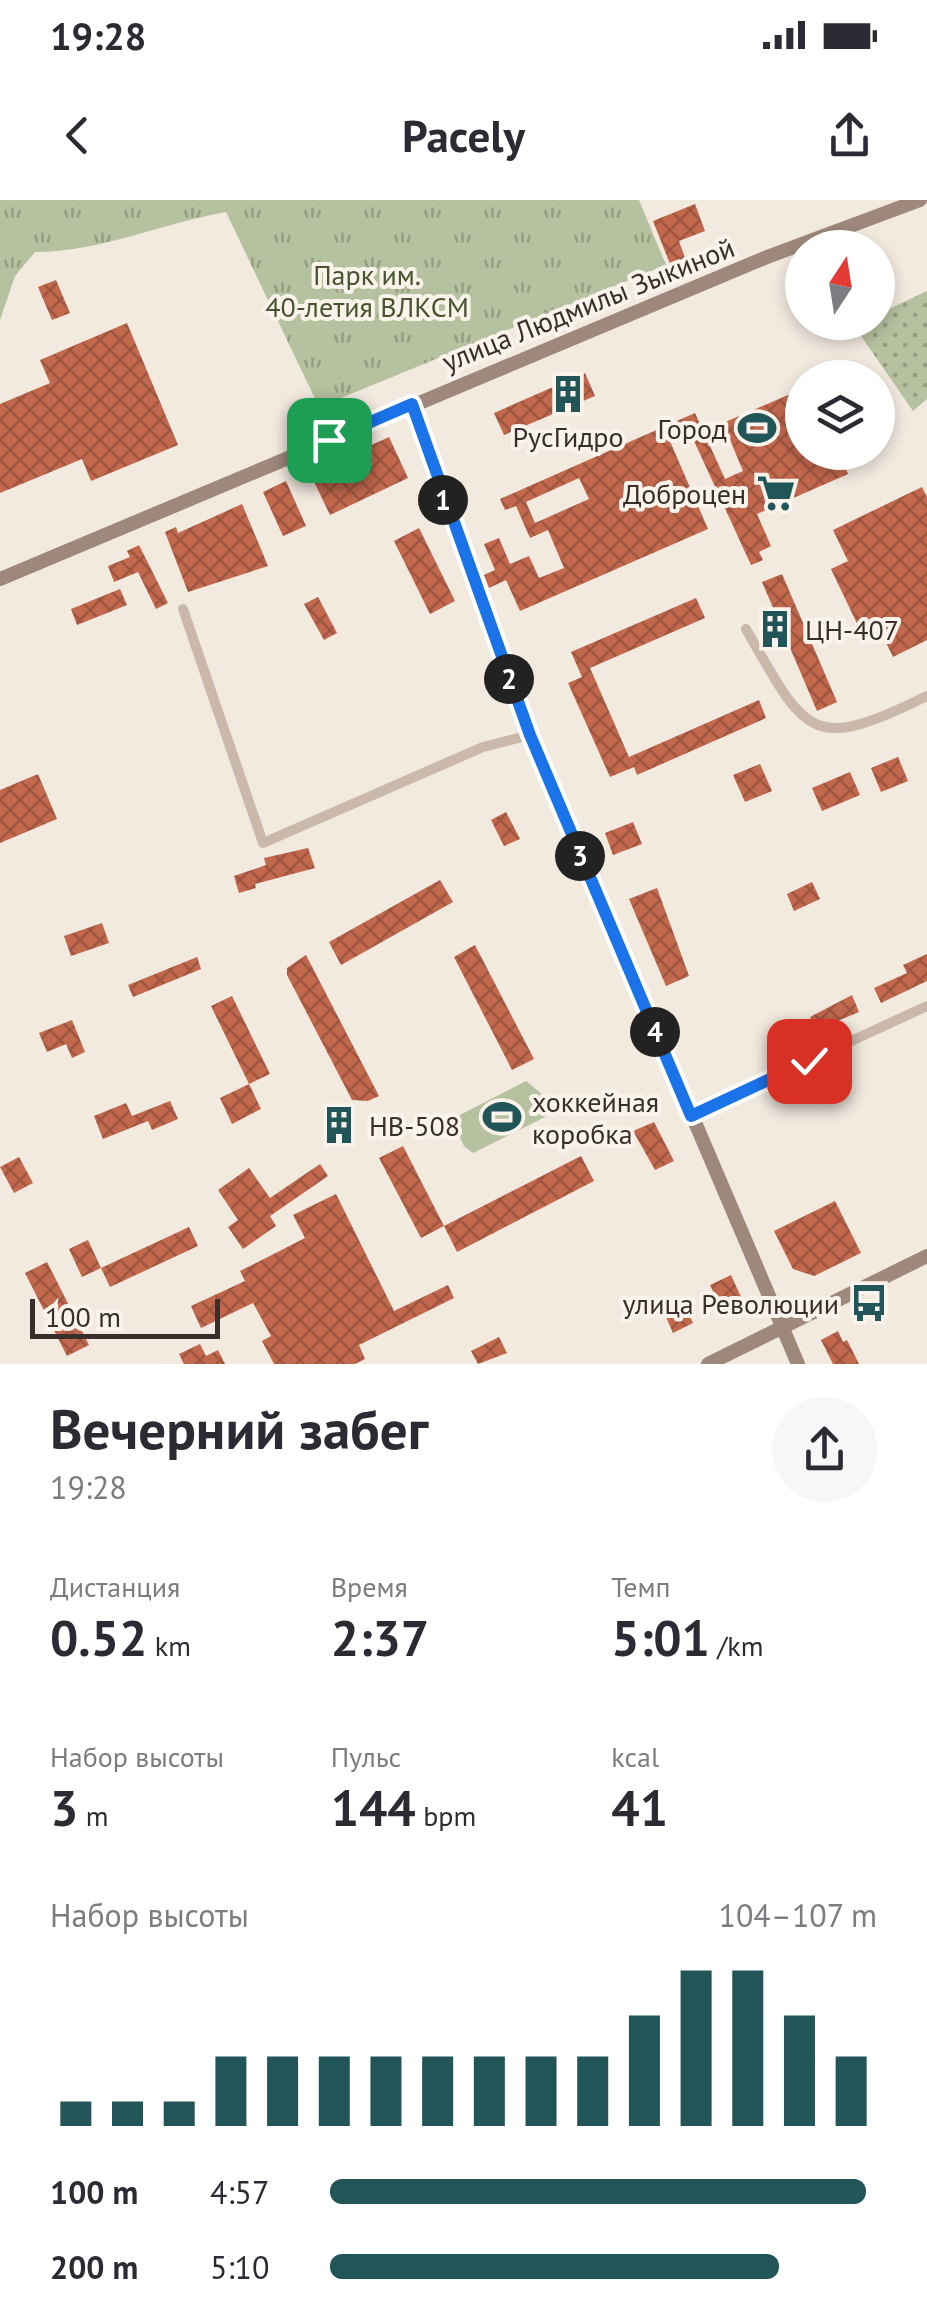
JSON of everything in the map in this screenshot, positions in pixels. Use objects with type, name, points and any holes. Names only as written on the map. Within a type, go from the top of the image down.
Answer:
[{"type":"street","name":"улица Людмилы Зыкиной","points":[[0,578],[767,257],[920,200]]},
{"type":"street","points":[[412,404],[530,735],[798,1364]]},
{"type":"street","points":[[183,609],[263,843],[483,747],[530,735]]},
{"type":"street","points":[[746,628],[798,713],[821,729],[839,730],[869,722],[927,696]]},
{"type":"street","points":[[691,1116],[927,1006]]},
{"type":"street","points":[[708,1364],[927,1256]]},
{"type":"green space","name":"Парк им. 40-летия ВЛКСМ","points":[[0,200],[639,200],[666,265],[319,407],[226,212],[108,242],[35,252],[15,276],[0,320]]},
{"type":"green space","points":[[927,291],[927,399],[913,411],[895,385],[895,360],[878,360],[864,340],[895,340],[895,306]]},
{"type":"green space","name":"хоккейная коробка","points":[[526,1081],[543,1095],[545,1117],[473,1153],[464,1146],[454,1125],[458,1116]]},
{"type":"building","points":[[695,204],[705,231],[679,241],[685,258],[670,264],[653,221]]},
{"type":"building","points":[[56,280],[70,313],[52,320],[38,287]]},
{"type":"building","points":[[127,323],[178,445],[91,481],[82,459],[0,493],[0,404],[50,383],[40,360]]},
{"type":"building","points":[[585,373],[595,396],[504,435],[494,413]]},
{"type":"building","points":[[785,396],[785,470],[846,470],[848,474],[757,514],[771,546],[759,552],[763,560],[751,565],[689,430],[669,439],[708,529],[520,611],[506,580],[489,588],[484,575],[495,570],[484,544],[499,538],[510,564],[529,556],[539,578],[564,568],[548,530],[530,538],[516,506],[505,510],[500,499],[695,413],[725,479],[743,471],[723,423]],"holes":[[[579,478],[589,499],[535,523],[526,502]]]},
{"type":"building","points":[[389,437],[408,478],[330,515],[310,473]]},
{"type":"building","points":[[286,481],[306,526],[283,536],[263,492]]},
{"type":"building","points":[[922,487],[927,497],[927,640],[893,657],[877,624],[861,632],[831,569],[848,561],[833,530]]},
{"type":"building","points":[[242,504],[268,566],[188,592],[165,532],[176,527],[178,533]]},
{"type":"building","points":[[419,528],[455,601],[430,614],[394,541]]},
{"type":"building","points":[[139,545],[168,603],[156,609],[138,572],[114,582],[108,566],[130,557],[127,551]]},
{"type":"building","points":[[782,574],[837,702],[817,711],[785,636],[773,641],[765,622],[777,617],[762,582]]},
{"type":"building","points":[[120,589],[127,605],[77,625],[71,609]]},
{"type":"building","points":[[318,597],[337,633],[324,640],[304,604]]},
{"type":"building","points":[[696,598],[705,618],[590,668],[629,757],[759,700],[766,718],[637,775],[634,767],[610,777],[568,683],[582,677],[571,652]]},
{"type":"building","points":[[898,757],[908,781],[881,792],[871,768]]},
{"type":"building","points":[[760,764],[772,791],[745,802],[733,775]]},
{"type":"building","points":[[850,772],[860,795],[822,811],[812,788]]},
{"type":"building","points":[[38,774],[57,819],[0,843],[0,790]]},
{"type":"building","points":[[506,812],[520,839],[504,846],[491,820]]},
{"type":"building","points":[[633,822],[642,844],[613,855],[605,833]]},
{"type":"building","points":[[308,848],[315,868],[255,884],[256,888],[239,893],[234,876],[266,865],[264,858]]},
{"type":"building","points":[[440,880],[453,902],[341,965],[329,942]]},
{"type":"building","points":[[812,882],[820,899],[794,911],[787,894]]},
{"type":"building","points":[[657,888],[689,976],[666,986],[629,899]]},
{"type":"building","points":[[102,923],[109,943],[71,956],[64,936]]},
{"type":"building","points":[[475,945],[534,1059],[512,1070],[454,957]]},
{"type":"building","points":[[927,954],[927,981],[881,1003],[874,988],[907,973],[903,965]]},
{"type":"building","points":[[306,955],[379,1096],[368,1101],[352,1100],[287,975],[287,968]]},
{"type":"building","points":[[197,957],[201,969],[133,997],[128,985]]},
{"type":"building","points":[[852,995],[859,1012],[816,1030],[810,1017]]},
{"type":"building","points":[[232,996],[270,1074],[249,1084],[211,1006]]},
{"type":"building","points":[[72,1020],[85,1052],[72,1058],[66,1044],[47,1052],[39,1033]]},
{"type":"building","points":[[249,1084],[261,1109],[232,1124],[220,1098]]},
{"type":"building","points":[[170,1101],[178,1119],[152,1130],[148,1121],[103,1139],[94,1116],[126,1103],[132,1116]]},
{"type":"building","points":[[654,1122],[674,1161],[655,1170],[633,1131]]},
{"type":"building","points":[[403,1146],[444,1226],[421,1238],[379,1158]]},
{"type":"building","points":[[581,1156],[594,1181],[457,1252],[444,1226]]},
{"type":"building","points":[[19,1157],[33,1183],[14,1193],[0,1167]]},
{"type":"building","points":[[320,1164],[328,1176],[270,1216],[276,1226],[243,1249],[228,1227],[238,1220],[218,1190],[249,1168],[270,1198]]},
{"type":"building","points":[[336,1194],[394,1311],[448,1285],[454,1298],[359,1345],[365,1359],[355,1364],[274,1364],[262,1341],[271,1336],[253,1303],[201,1328],[191,1306],[245,1281],[240,1271],[305,1238],[293,1215]]},
{"type":"building","points":[[835,1201],[861,1253],[814,1276],[793,1269],[774,1231]]},
{"type":"building","points":[[189,1227],[198,1246],[110,1287],[101,1268]]},
{"type":"building","points":[[88,1240],[101,1268],[82,1277],[69,1249]]},
{"type":"building","points":[[47,1262],[89,1345],[67,1356],[25,1273]]},
{"type":"building","points":[[731,1275],[742,1299],[721,1308],[710,1285]]},
{"type":"building","points":[[683,1301],[693,1323],[673,1333],[663,1310]]},
{"type":"building","points":[[838,1331],[859,1364],[833,1364],[821,1340]]},
{"type":"building","points":[[499,1337],[507,1353],[478,1364],[471,1351]]},
{"type":"building","points":[[200,1344],[206,1356],[218,1350],[225,1364],[184,1364],[179,1354]]},
{"type":"place","name":"РусГидро","points":[[568,394]]},
{"type":"place","name":"Город","points":[[757,428]]},
{"type":"place","name":"Доброцен","points":[[776,493]]},
{"type":"place","name":"ЦН-407","points":[[775,629]]},
{"type":"place","name":"хоккейная коробка","points":[[502,1117]]},
{"type":"place","name":"НВ-508","points":[[339,1125]]},
{"type":"place","name":"улица Революции","points":[[869,1303]]},
{"type":"route","points":[[329,440],[412,404],[448,514],[530,735],[691,1116],[809,1061]]}]
